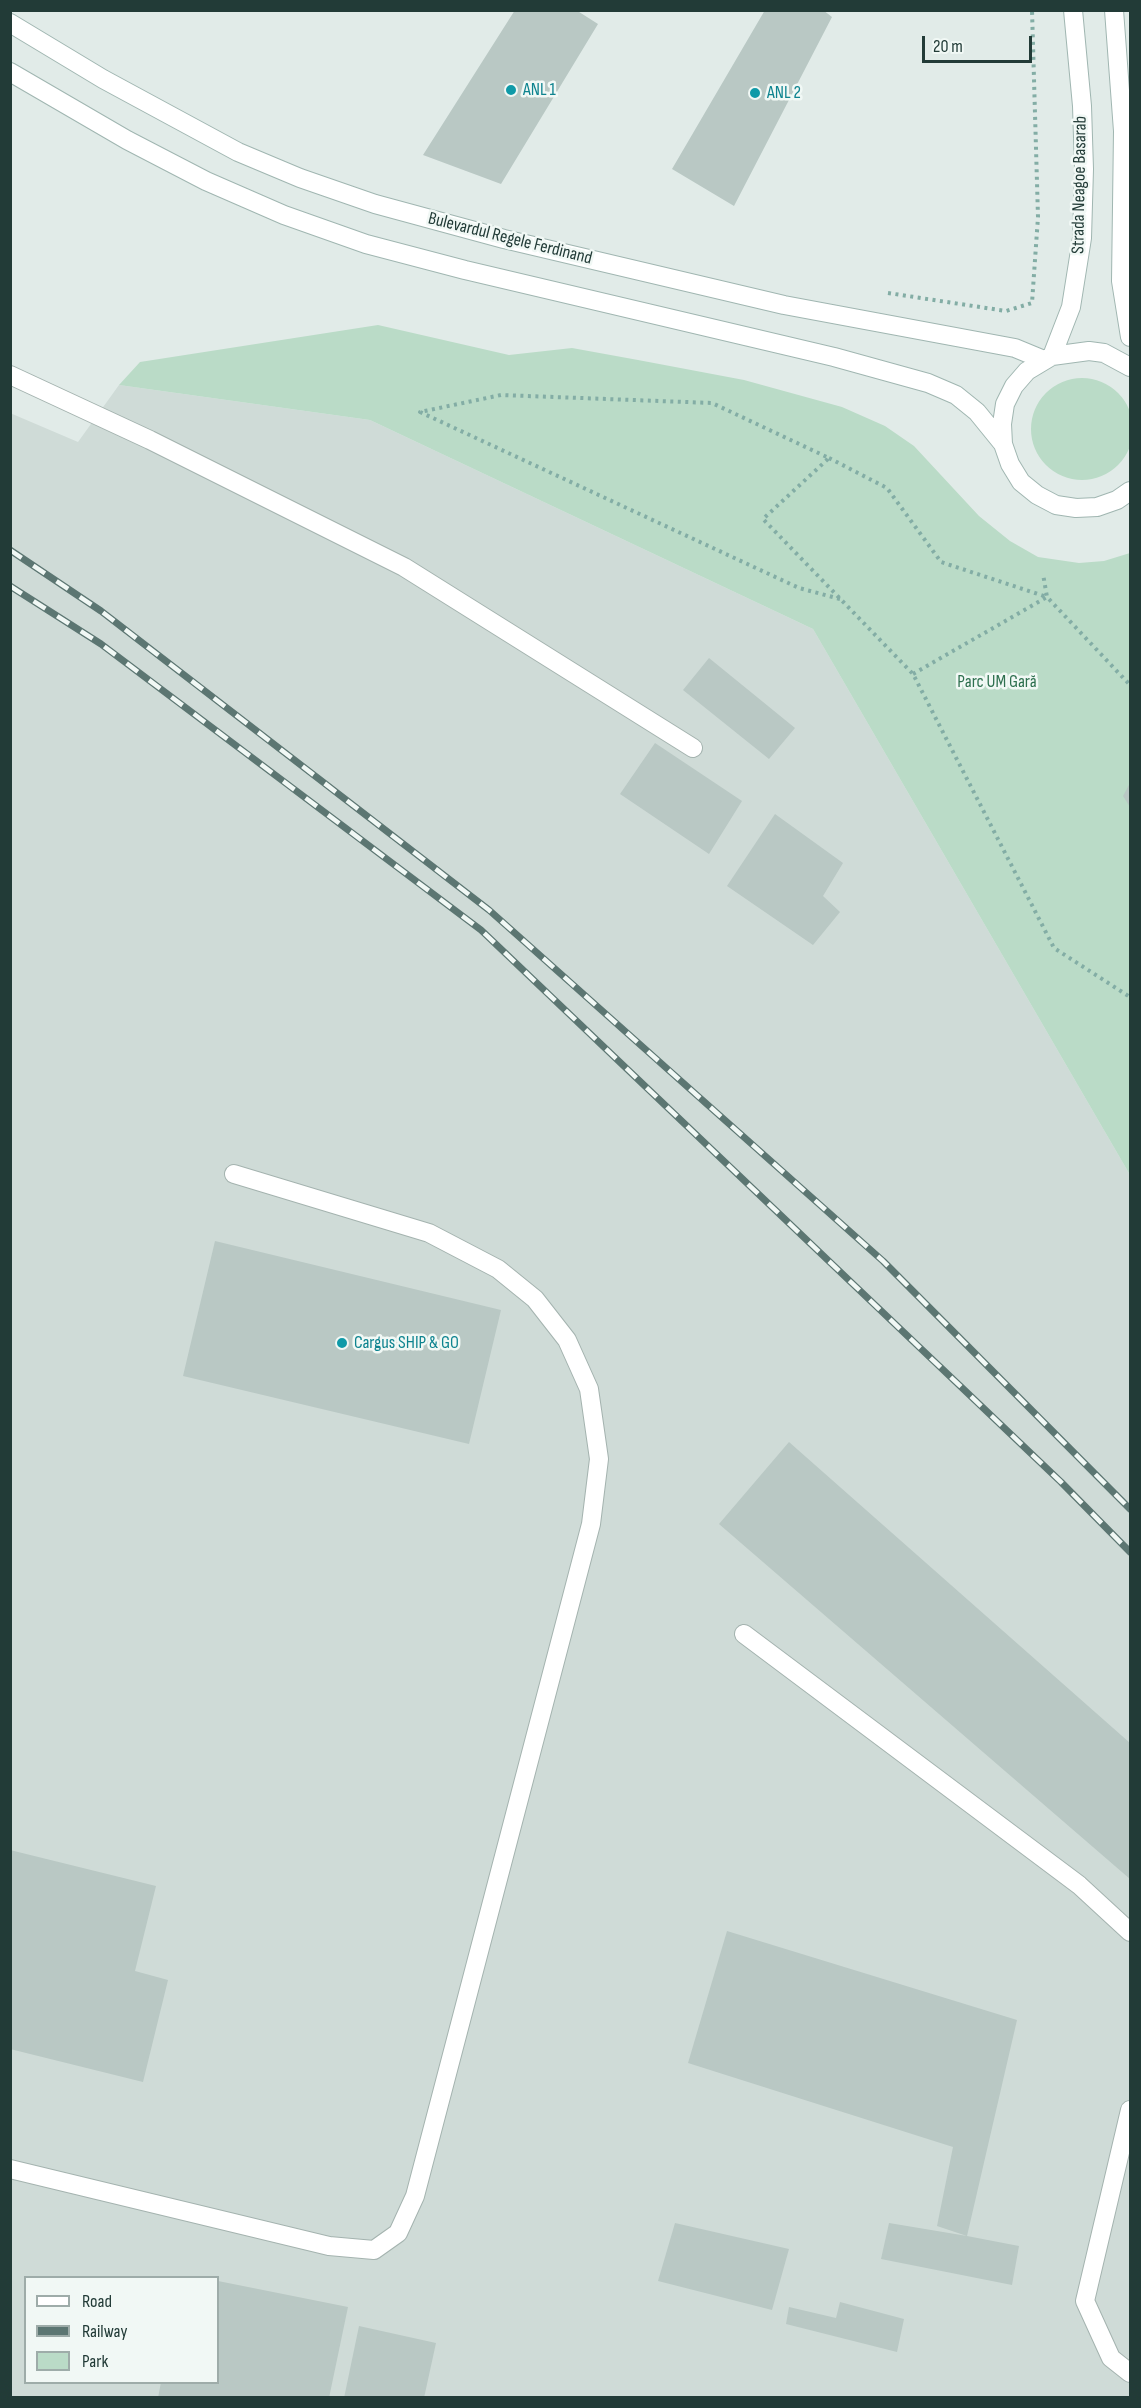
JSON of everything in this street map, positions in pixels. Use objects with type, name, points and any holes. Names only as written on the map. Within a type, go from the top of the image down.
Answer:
[{"type":"main road","name":"Strada Neagoe Basarab","points":[[1048,358],[1071,307],[1082,238],[1082,116],[1073,10]]},
{"type":"main road","points":[[1114,10],[1124,131],[1121,280],[1131,337]]},
{"type":"main road","name":"Bulevardul Regele Ferdinand","points":[[10,23],[103,79],[238,152],[300,178],[375,204],[516,242],[784,305],[1015,348],[1048,358]]},
{"type":"main road","points":[[10,72],[127,140],[206,182],[284,215],[366,244],[454,267],[834,357],[928,383],[956,395],[977,412],[1003,444]]},
{"type":"main road","points":[[1126,497],[1097,507],[1076,508],[1056,505],[1037,495],[1021,482],[1010,464],[1003,444],[1002,424],[1005,404],[1014,386],[1027,371],[1048,358],[1089,351],[1104,353],[1131,367]]},
{"type":"main road","points":[[10,375],[150,440],[404,567],[693,748]]},
{"type":"main road","points":[[10,2169],[329,2246],[374,2250],[398,2233],[415,2196],[591,1524],[599,1459],[589,1389],[567,1340],[535,1299],[498,1269],[429,1233],[234,1174]]},
{"type":"main road","points":[[744,1634],[1079,1885],[1131,1932]]},
{"type":"main road","points":[[1131,2110],[1085,2301],[1111,2358],[1131,2373]]},
{"type":"path","points":[[882,292],[1006,311],[1032,303],[1038,216],[1032,10]]},
{"type":"path","points":[[840,599],[799,588],[420,412],[501,395],[712,403],[887,488],[941,562],[1047,597],[1131,685]]},
{"type":"path","points":[[829,458],[763,519],[913,674],[1054,948],[1131,997]]},
{"type":"path","points":[[1043,574],[1047,597]]},
{"type":"path","points":[[913,674],[1047,597]]},
{"type":"shaded area","points":[[119,385],[370,420],[813,629],[1130,1175],[1130,2397],[11,2397],[10,413],[78,442]]},
{"type":"green space","name":"Parc UM Gară","points":[[378,325],[509,355],[572,348],[744,380],[842,407],[885,426],[914,446],[979,516],[1010,541],[1038,557],[1079,563],[1104,561],[1130,553],[1130,1175],[813,629],[370,420],[119,385],[140,362]]},
{"type":"green space","points":[[1082,378],[1101,382],[1118,393],[1129,410],[1133,429],[1129,448],[1118,465],[1101,476],[1082,480],[1063,476],[1046,465],[1035,448],[1031,429],[1035,410],[1046,393],[1063,382]]},
{"type":"building","name":"ANL 1","points":[[515,10],[576,10],[598,24],[501,184],[423,155]]},
{"type":"building","name":"ANL 2","points":[[765,10],[823,10],[832,17],[734,206],[672,169]]},
{"type":"building","points":[[709,658],[795,728],[769,759],[683,690]]},
{"type":"building","points":[[655,743],[742,801],[709,854],[620,794]]},
{"type":"building","points":[[1130,783],[1130,807],[1123,796]]},
{"type":"building","points":[[775,814],[843,863],[823,896],[840,912],[813,945],[727,886]]},
{"type":"building","name":"Cargus SHIP & GO","points":[[215,1241],[501,1310],[469,1444],[183,1376]]},
{"type":"building","points":[[789,1442],[1130,1743],[1130,1879],[719,1524]]},
{"type":"building","points":[[10,1850],[156,1886],[135,1971],[168,1980],[143,2082],[10,2049]]},
{"type":"building","points":[[727,1931],[1017,2020],[967,2236],[937,2226],[953,2147],[688,2063]]},
{"type":"building","points":[[675,2223],[789,2249],[772,2310],[658,2281]]},
{"type":"building","points":[[889,2223],[1019,2246],[1012,2285],[881,2259]]},
{"type":"building","points":[[219,2281],[348,2307],[329,2398],[158,2398],[161,2384],[219,2384]]},
{"type":"building","points":[[840,2302],[904,2319],[897,2352],[786,2324],[789,2307],[836,2318]]},
{"type":"building","points":[[359,2326],[436,2343],[424,2398],[344,2398]]},
{"type":"railway","points":[[10,550],[101,611],[489,910],[883,1261],[1130,1509]]},
{"type":"railway","points":[[10,586],[101,644],[481,930],[1061,1482],[1130,1552]]},
{"type":"place","name":"ANL 1","points":[[511,90]]},
{"type":"place","name":"ANL 2","points":[[755,93]]},
{"type":"place","name":"Cargus SHIP & GO","points":[[342,1343]]}]
